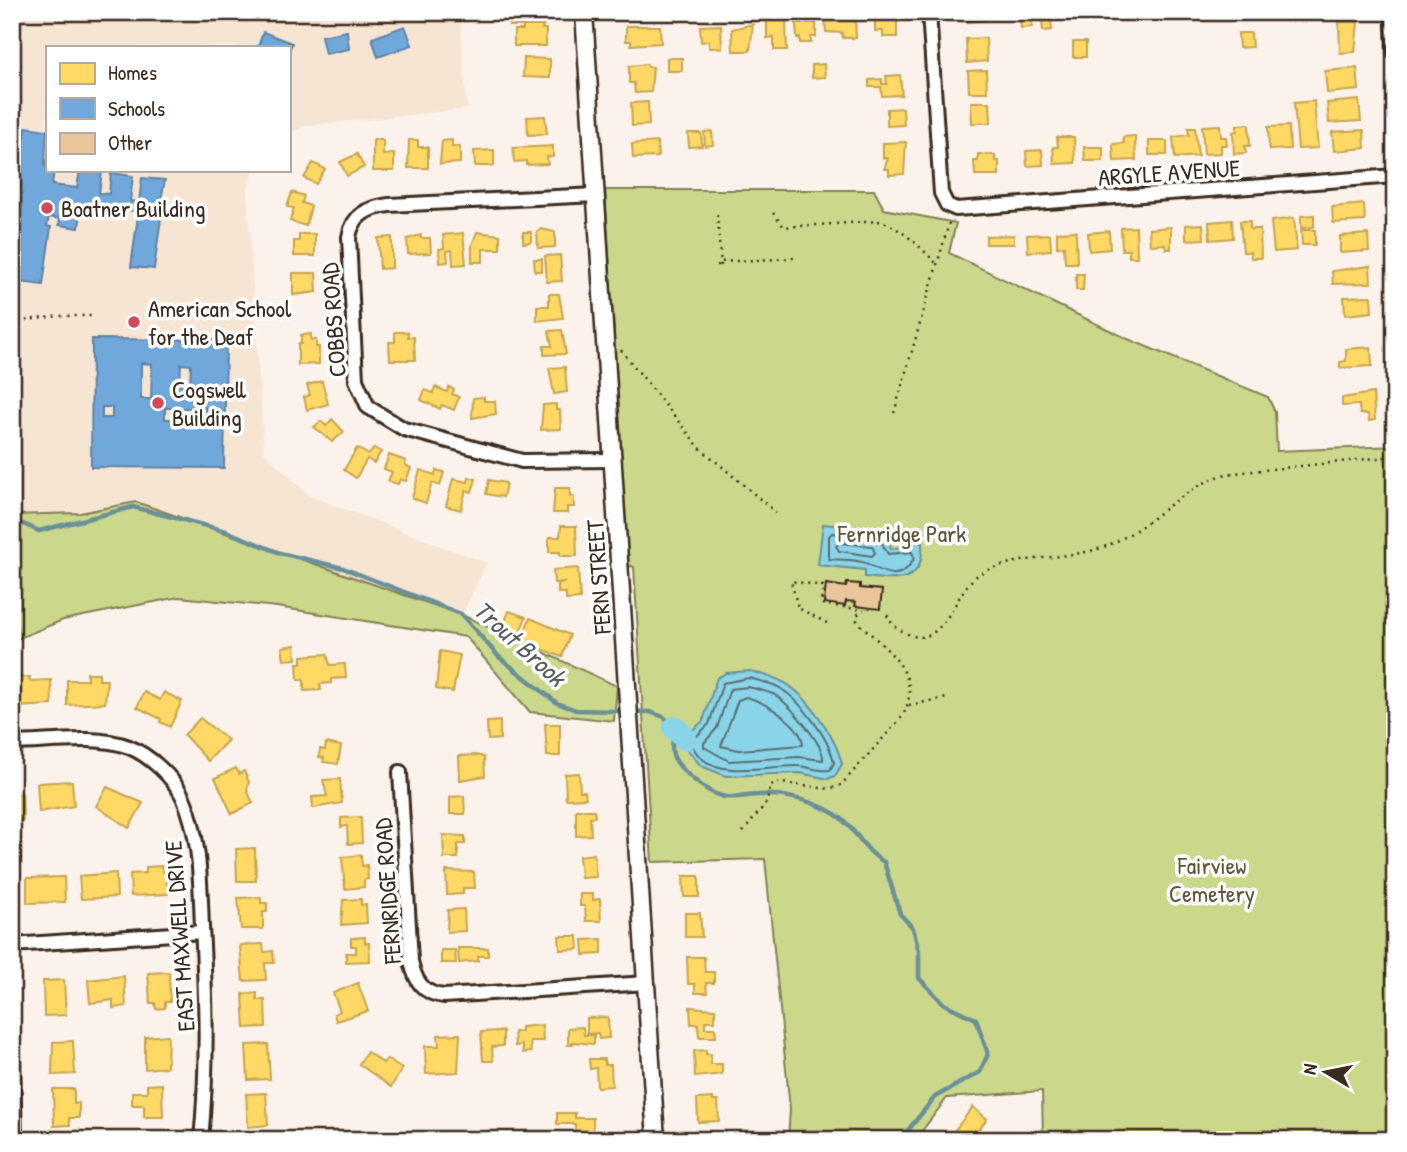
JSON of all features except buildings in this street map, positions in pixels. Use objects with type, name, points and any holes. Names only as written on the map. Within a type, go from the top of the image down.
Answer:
[{"type":"street","name":"FERN STREET","points":[[584,12],[656,1140]]},
{"type":"street","name":"ARGYLE AVENUE","points":[[929,12],[942,193],[947,205],[957,209],[1395,176]]},
{"type":"street","points":[[1392,12],[1395,52]]},
{"type":"street","name":"COBBS ROAD","points":[[596,195],[389,205],[370,208],[358,215],[349,237],[355,367],[356,380],[368,407],[404,429],[522,461],[613,460]]},
{"type":"street","name":"EAST MAXWELL DRIVE","points":[[12,743],[102,741],[128,747],[146,757],[169,778],[181,794],[191,818],[198,853],[208,1048],[201,1140]]},
{"type":"street","name":"FERNRIDGE ROAD","points":[[400,772],[411,961],[414,976],[426,990],[444,996],[647,983]]},
{"type":"street","points":[[12,945],[202,932]]},
{"type":"street","points":[[12,1037],[15,1140]]},
{"type":"path","points":[[12,160],[22,161]]},
{"type":"path","points":[[773,213],[784,227],[881,221],[903,233],[937,264]]},
{"type":"path","points":[[717,215],[719,265],[794,258],[794,262]]},
{"type":"path","points":[[894,413],[950,220]]},
{"type":"path","points":[[12,322],[60,316],[92,316]]},
{"type":"path","points":[[619,348],[699,447],[780,516]]},
{"type":"path","points":[[887,615],[892,625],[912,636],[928,634],[942,624],[977,575],[995,568],[1096,549],[1119,540],[1140,529],[1184,493],[1204,481],[1226,474],[1395,456]]},
{"type":"path","points":[[743,832],[768,802],[770,788],[774,782],[829,789],[841,785],[902,717],[909,705],[911,700],[905,668],[857,621],[857,615],[864,608],[821,604],[823,586],[791,581],[798,608],[827,623]]},
{"type":"path","points":[[909,705],[947,698]]},
{"type":"shaded area","name":"American School for the Deaf","points":[[12,12],[460,12],[467,109],[304,126],[290,133],[290,46],[46,46],[46,172],[253,172],[247,192],[264,452],[310,496],[487,563],[462,615],[136,502],[80,513],[12,515]]},
{"type":"green space","name":"Fernridge Park","points":[[605,190],[874,190],[884,209],[956,223],[949,253],[1128,339],[1268,397],[1275,412],[1277,451],[1395,446],[1395,1140],[1043,1140],[1042,1091],[947,1098],[915,1140],[788,1140],[790,1109],[765,859],[652,862],[634,567],[628,565]]},
{"type":"green space","points":[[136,502],[462,615],[617,686],[614,721],[530,712],[466,637],[277,607],[179,597],[63,620],[12,641],[12,515],[80,513]]},
{"type":"water","points":[[823,524],[887,531],[891,549],[922,542],[919,566],[906,577],[887,579],[865,577],[865,570],[818,565]]},
{"type":"water","points":[[750,671],[781,681],[810,705],[827,729],[839,753],[842,764],[835,776],[828,779],[800,773],[726,776],[701,766],[680,741],[703,721],[717,678],[726,673]]},
{"type":"waterway","name":"Trout Brook","points":[[12,519],[39,531],[133,507],[226,531],[280,553],[343,568],[461,614],[499,657],[557,703],[576,710],[650,712],[664,717],[675,728],[672,748],[676,761],[693,779],[715,794],[730,798],[753,795],[788,797],[818,805],[835,814],[884,862],[900,914],[913,928],[919,951],[919,978],[944,1004],[976,1019],[988,1054],[980,1072],[935,1097],[900,1140]]},
{"type":"waterway","points":[[675,728],[685,738]]},
{"type":"place","name":"Boatner Building","points":[[47,208]]},
{"type":"place","name":"American School for the Deaf","points":[[134,322]]},
{"type":"place","name":"Cogswell Building","points":[[158,403]]},
{"type":"park label","name":"Fairview Cemetery","points":[[1212,879]]}]
